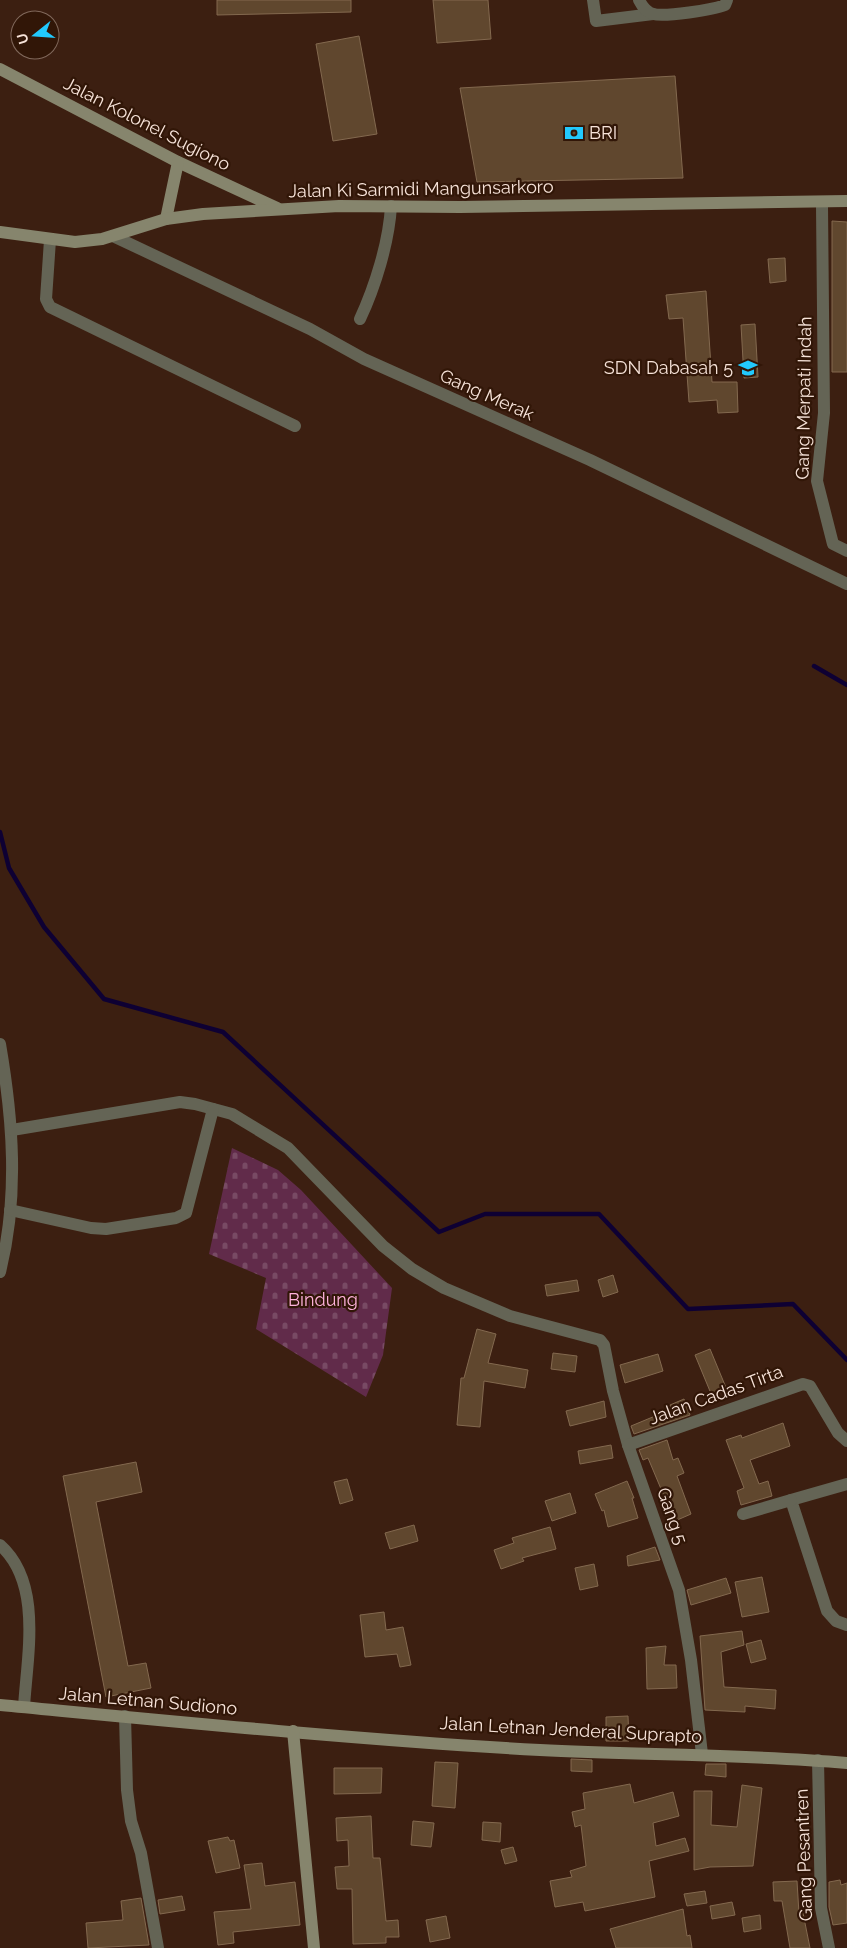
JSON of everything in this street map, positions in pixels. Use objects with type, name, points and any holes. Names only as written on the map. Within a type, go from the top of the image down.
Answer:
[{"type":"main road","name":"Jalan Kolonel Sugiono","points":[[0,69],[178,162],[278,208]]},
{"type":"main road","points":[[166,219],[178,162]]},
{"type":"main road","name":"Jalan Ki Sarmidi Mangunsarkoro","points":[[0,232],[75,242],[113,236],[166,219],[278,208],[847,201]]},
{"type":"main road","name":"Jalan Letnan Sudiono","points":[[0,1705],[293,1731]]},
{"type":"main road","points":[[293,1731],[314,1948]]},
{"type":"main road","name":"Jalan Letnan Jenderal Suprapto","points":[[293,1731],[542,1750],[702,1754],[847,1763]]},
{"type":"street","points":[[592,0],[596,21],[653,14],[713,10],[725,5],[727,0]]},
{"type":"street","points":[[639,0],[643,8],[653,14]]},
{"type":"street","points":[[360,319],[373,292],[382,253],[390,230],[391,206]]},
{"type":"street","name":"Gang Merpati Indah","points":[[822,206],[824,413],[818,481],[833,544],[847,551]]},
{"type":"street","name":"Gang Merak","points":[[113,236],[310,329],[364,359],[590,460],[847,584]]},
{"type":"street","points":[[50,240],[46,299],[50,307],[295,426]]},
{"type":"street","points":[[0,1044],[12,1130],[10,1210],[7,1245],[0,1272]]},
{"type":"street","points":[[10,1210],[91,1228],[106,1228],[181,1216],[186,1213],[213,1109],[180,1102],[12,1130]]},
{"type":"street","name":"Gang 5","points":[[213,1109],[232,1114],[288,1148],[383,1246],[412,1269],[474,1302],[510,1316],[590,1336],[600,1340],[604,1345],[613,1391],[628,1445],[679,1590],[691,1660],[702,1754]]},
{"type":"street","name":"Jalan Cadas Tirta","points":[[628,1445],[714,1417],[803,1384],[810,1386],[838,1432],[847,1441]]},
{"type":"street","points":[[743,1514],[847,1484]]},
{"type":"street","points":[[791,1500],[827,1612],[836,1622],[847,1625]]},
{"type":"street","points":[[0,1545],[10,1554],[25,1588],[28,1625],[24,1707]]},
{"type":"street","points":[[125,1716],[131,1821],[140,1853],[158,1948]]},
{"type":"street","name":"Gang Pesantren","points":[[818,1760],[821,1908],[830,1948]]},
{"type":"green space","name":"Bindung","points":[[232,1148],[278,1170],[301,1190],[392,1288],[383,1355],[366,1397],[256,1329],[266,1278],[209,1254]]},
{"type":"building","points":[[217,0],[351,0],[351,12],[217,15]]},
{"type":"building","points":[[433,0],[488,0],[491,39],[437,43]]},
{"type":"building","points":[[359,36],[377,134],[333,141],[316,44]]},
{"type":"building","name":"BRI","points":[[675,76],[683,178],[477,182],[460,88]]},
{"type":"building","points":[[832,221],[847,222],[847,372],[832,372]]},
{"type":"building","points":[[785,258],[786,281],[770,283],[768,259]]},
{"type":"building","points":[[706,291],[712,382],[737,382],[738,412],[718,413],[717,400],[689,402],[683,318],[669,319],[666,295]]},
{"type":"building","points":[[755,324],[758,377],[744,378],[741,325]]},
{"type":"building","points":[[613,1275],[618,1292],[603,1297],[598,1280]]},
{"type":"building","points":[[577,1280],[579,1291],[547,1296],[545,1285]]},
{"type":"building","points":[[477,1329],[496,1334],[488,1363],[528,1370],[525,1388],[484,1381],[480,1427],[457,1425],[461,1378],[464,1378]]},
{"type":"building","points":[[710,1349],[727,1390],[712,1396],[695,1355]]},
{"type":"building","points":[[553,1353],[577,1356],[575,1372],[551,1369]]},
{"type":"building","points":[[658,1354],[663,1371],[625,1383],[620,1365]]},
{"type":"building","points":[[684,1399],[690,1415],[634,1434],[631,1426],[672,1409],[670,1405]]},
{"type":"building","points":[[604,1401],[606,1417],[570,1426],[566,1411]]},
{"type":"building","points":[[783,1423],[790,1446],[750,1460],[759,1484],[768,1481],[772,1496],[741,1505],[737,1491],[744,1488],[726,1440],[741,1435],[742,1438]]},
{"type":"building","points":[[667,1440],[673,1460],[678,1458],[684,1473],[677,1476],[691,1514],[675,1521],[670,1509],[667,1510],[662,1497],[664,1496],[648,1458],[643,1460],[639,1450]]},
{"type":"building","points":[[611,1445],[613,1458],[580,1464],[578,1451]]},
{"type":"building","points":[[136,1462],[142,1492],[96,1502],[128,1666],[146,1663],[151,1688],[106,1697],[63,1476]]},
{"type":"building","points":[[347,1479],[353,1500],[340,1504],[334,1482]]},
{"type":"building","points":[[627,1481],[634,1498],[632,1498],[638,1518],[608,1527],[604,1510],[602,1511],[595,1494]]},
{"type":"building","points":[[570,1493],[576,1513],[552,1521],[545,1501]]},
{"type":"building","points":[[414,1525],[418,1541],[390,1549],[385,1533]]},
{"type":"building","points":[[550,1527],[556,1549],[522,1558],[524,1561],[501,1569],[494,1550],[514,1543],[512,1538]]},
{"type":"building","points":[[655,1547],[660,1560],[628,1566],[627,1556]]},
{"type":"building","points":[[594,1564],[598,1586],[580,1590],[575,1568]]},
{"type":"building","points":[[762,1577],[769,1612],[742,1617],[735,1582]]},
{"type":"building","points":[[726,1578],[731,1593],[691,1605],[687,1590]]},
{"type":"building","points":[[384,1612],[386,1630],[403,1627],[411,1665],[400,1667],[397,1654],[365,1657],[360,1615]]},
{"type":"building","points":[[742,1631],[744,1645],[721,1652],[724,1687],[776,1690],[775,1709],[745,1706],[745,1712],[705,1710],[700,1636]]},
{"type":"building","points":[[761,1640],[766,1659],[751,1663],[746,1644]]},
{"type":"building","points":[[666,1646],[664,1665],[676,1665],[677,1688],[647,1689],[646,1648]]},
{"type":"building","points":[[628,1716],[629,1741],[606,1741],[606,1717]]},
{"type":"building","points":[[571,1759],[592,1760],[592,1772],[571,1771]]},
{"type":"building","points":[[435,1762],[458,1763],[455,1808],[432,1806]]},
{"type":"building","points":[[706,1764],[726,1764],[726,1777],[705,1775]]},
{"type":"building","points":[[334,1768],[382,1768],[381,1793],[334,1794]]},
{"type":"building","points":[[630,1784],[634,1803],[673,1792],[679,1816],[653,1823],[656,1846],[685,1838],[689,1851],[649,1861],[655,1897],[585,1911],[583,1902],[555,1907],[550,1881],[572,1877],[570,1871],[586,1866],[581,1825],[575,1827],[572,1812],[585,1809],[583,1793]]},
{"type":"building","points":[[742,1785],[762,1788],[753,1866],[710,1867],[694,1870],[694,1791],[712,1791],[711,1825],[737,1827]]},
{"type":"building","points":[[371,1816],[373,1858],[380,1858],[386,1921],[398,1920],[399,1937],[386,1937],[386,1943],[353,1944],[352,1889],[337,1889],[335,1867],[349,1866],[348,1840],[337,1841],[336,1818]]},
{"type":"building","points":[[413,1821],[434,1823],[431,1847],[411,1845]]},
{"type":"building","points":[[483,1822],[501,1823],[500,1842],[482,1840]]},
{"type":"building","points":[[228,1837],[230,1841],[234,1840],[240,1868],[216,1873],[208,1841]]},
{"type":"building","points":[[513,1847],[517,1861],[505,1864],[501,1850]]},
{"type":"building","points":[[262,1863],[265,1886],[295,1882],[300,1925],[233,1932],[234,1943],[218,1945],[214,1912],[251,1909],[244,1865]]},
{"type":"building","points":[[840,1880],[841,1885],[847,1883],[847,1923],[833,1925],[829,1907],[829,1882]]},
{"type":"building","points":[[797,1881],[799,1914],[803,1913],[810,1948],[790,1948],[782,1901],[774,1901],[773,1882]]},
{"type":"building","points":[[705,1891],[707,1903],[687,1906],[684,1894]]},
{"type":"building","points":[[182,1896],[185,1910],[160,1914],[158,1900]]},
{"type":"building","points":[[141,1898],[149,1945],[88,1948],[86,1923],[123,1920],[121,1901]]},
{"type":"building","points":[[732,1902],[735,1915],[712,1919],[710,1906]]},
{"type":"building","points":[[683,1909],[687,1936],[690,1935],[692,1948],[616,1948],[610,1929]]},
{"type":"building","points":[[760,1915],[761,1929],[744,1932],[742,1918]]},
{"type":"building","points":[[446,1916],[450,1938],[430,1942],[426,1920]]},
{"type":"waterway","points":[[814,666],[847,685]]},
{"type":"waterway","points":[[0,832],[9,868],[44,927],[104,999],[223,1032],[439,1232],[485,1214],[599,1214],[688,1309],[793,1304],[847,1360]]},
{"type":"place","name":"BRI","points":[[574,133]]},
{"type":"place","name":"SDN Dabasah 5","points":[[748,368]]}]
